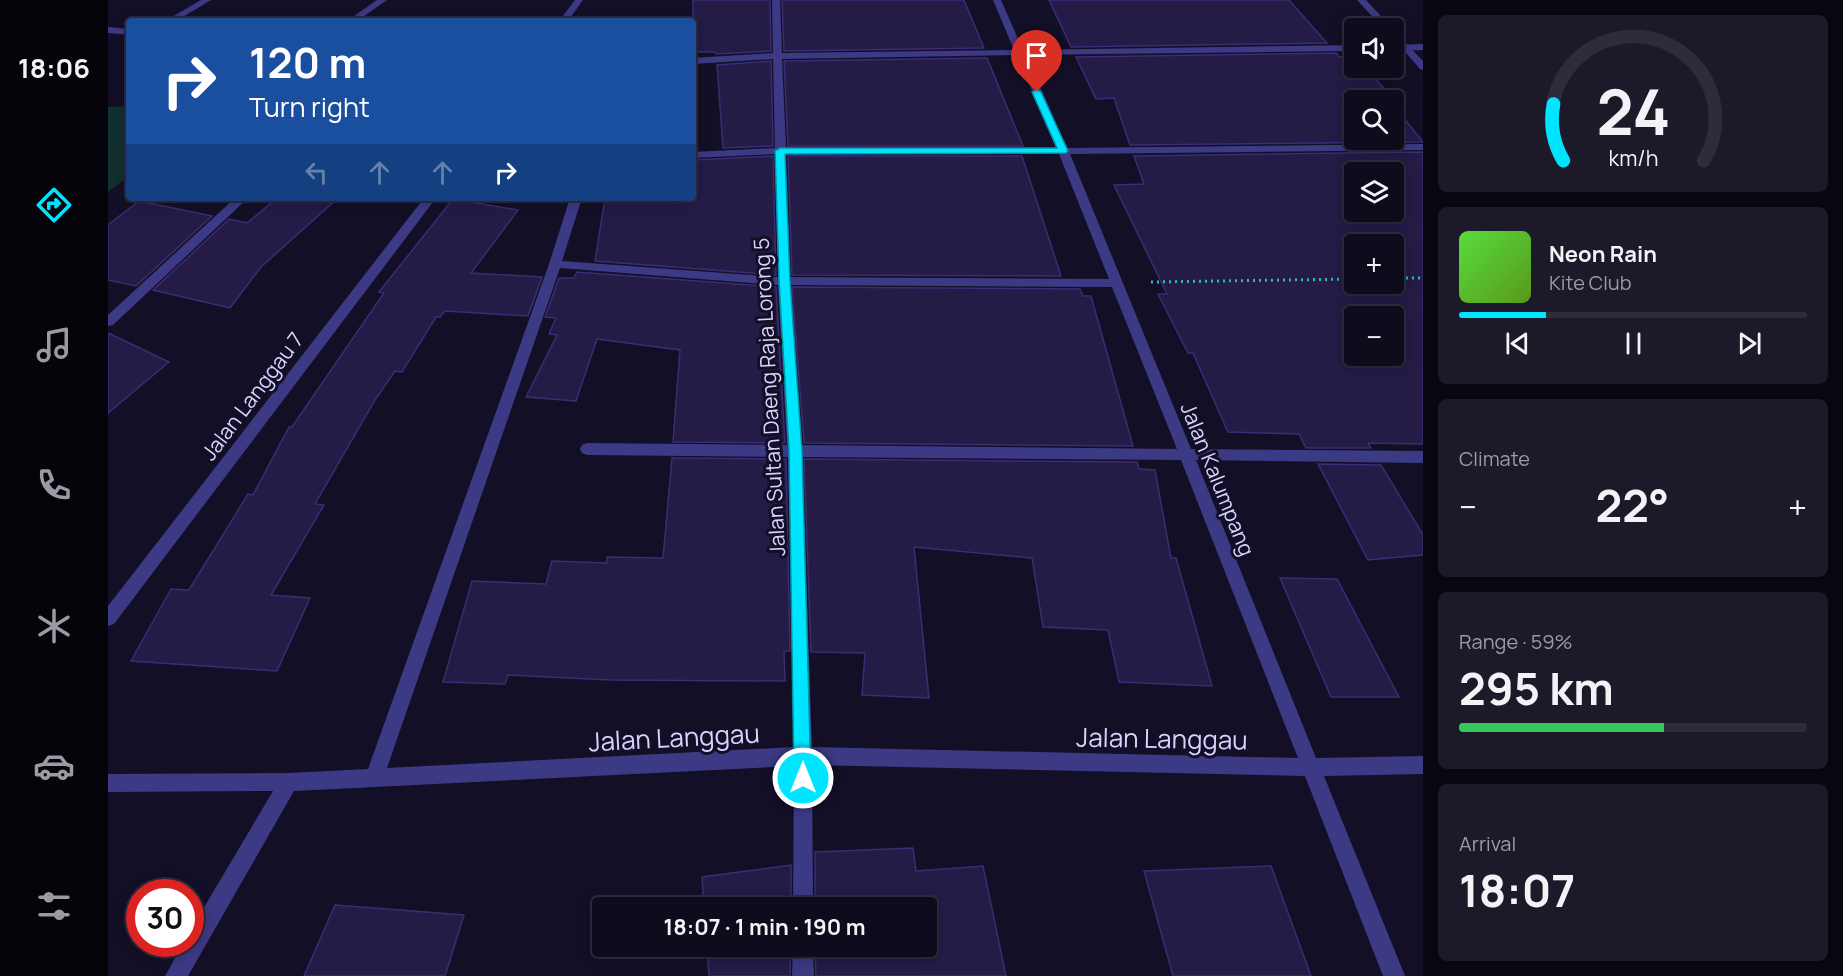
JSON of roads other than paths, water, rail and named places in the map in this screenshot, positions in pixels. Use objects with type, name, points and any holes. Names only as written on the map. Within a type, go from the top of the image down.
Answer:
[{"type":"street","points":[[174,18],[207,0]]},
{"type":"street","points":[[356,18],[383,0]]},
{"type":"street","points":[[565,18],[579,0]]},
{"type":"street","name":"Jalan Sultan Daeng Raja Lorong 5","points":[[776,0],[784,281],[795,451],[803,756],[803,897]]},
{"type":"street","name":"Jalan Kalumpang","points":[[997,0],[1063,151],[1394,976]]},
{"type":"street","points":[[1361,0],[1378,18]]},
{"type":"street","points":[[108,30],[126,32]]},
{"type":"street","points":[[1404,46],[1423,67]]},
{"type":"street","points":[[1406,48],[1423,47]]},
{"type":"street","points":[[696,61],[778,56],[1344,48]]},
{"type":"street","points":[[696,155],[780,151],[1423,147]]},
{"type":"street","points":[[108,322],[239,201]]},
{"type":"street","name":"Jalan Langgau 7","points":[[108,619],[428,201]]},
{"type":"street","points":[[374,777],[555,264],[575,201]]},
{"type":"street","points":[[555,264],[784,281],[1115,283]]},
{"type":"street","points":[[587,449],[1423,457]]},
{"type":"street","name":"Jalan Langgau","points":[[108,783],[289,782],[803,756],[1309,767],[1423,765]]},
{"type":"street","points":[[176,976],[289,782]]},
{"type":"street","points":[[803,957],[803,976]]}]
